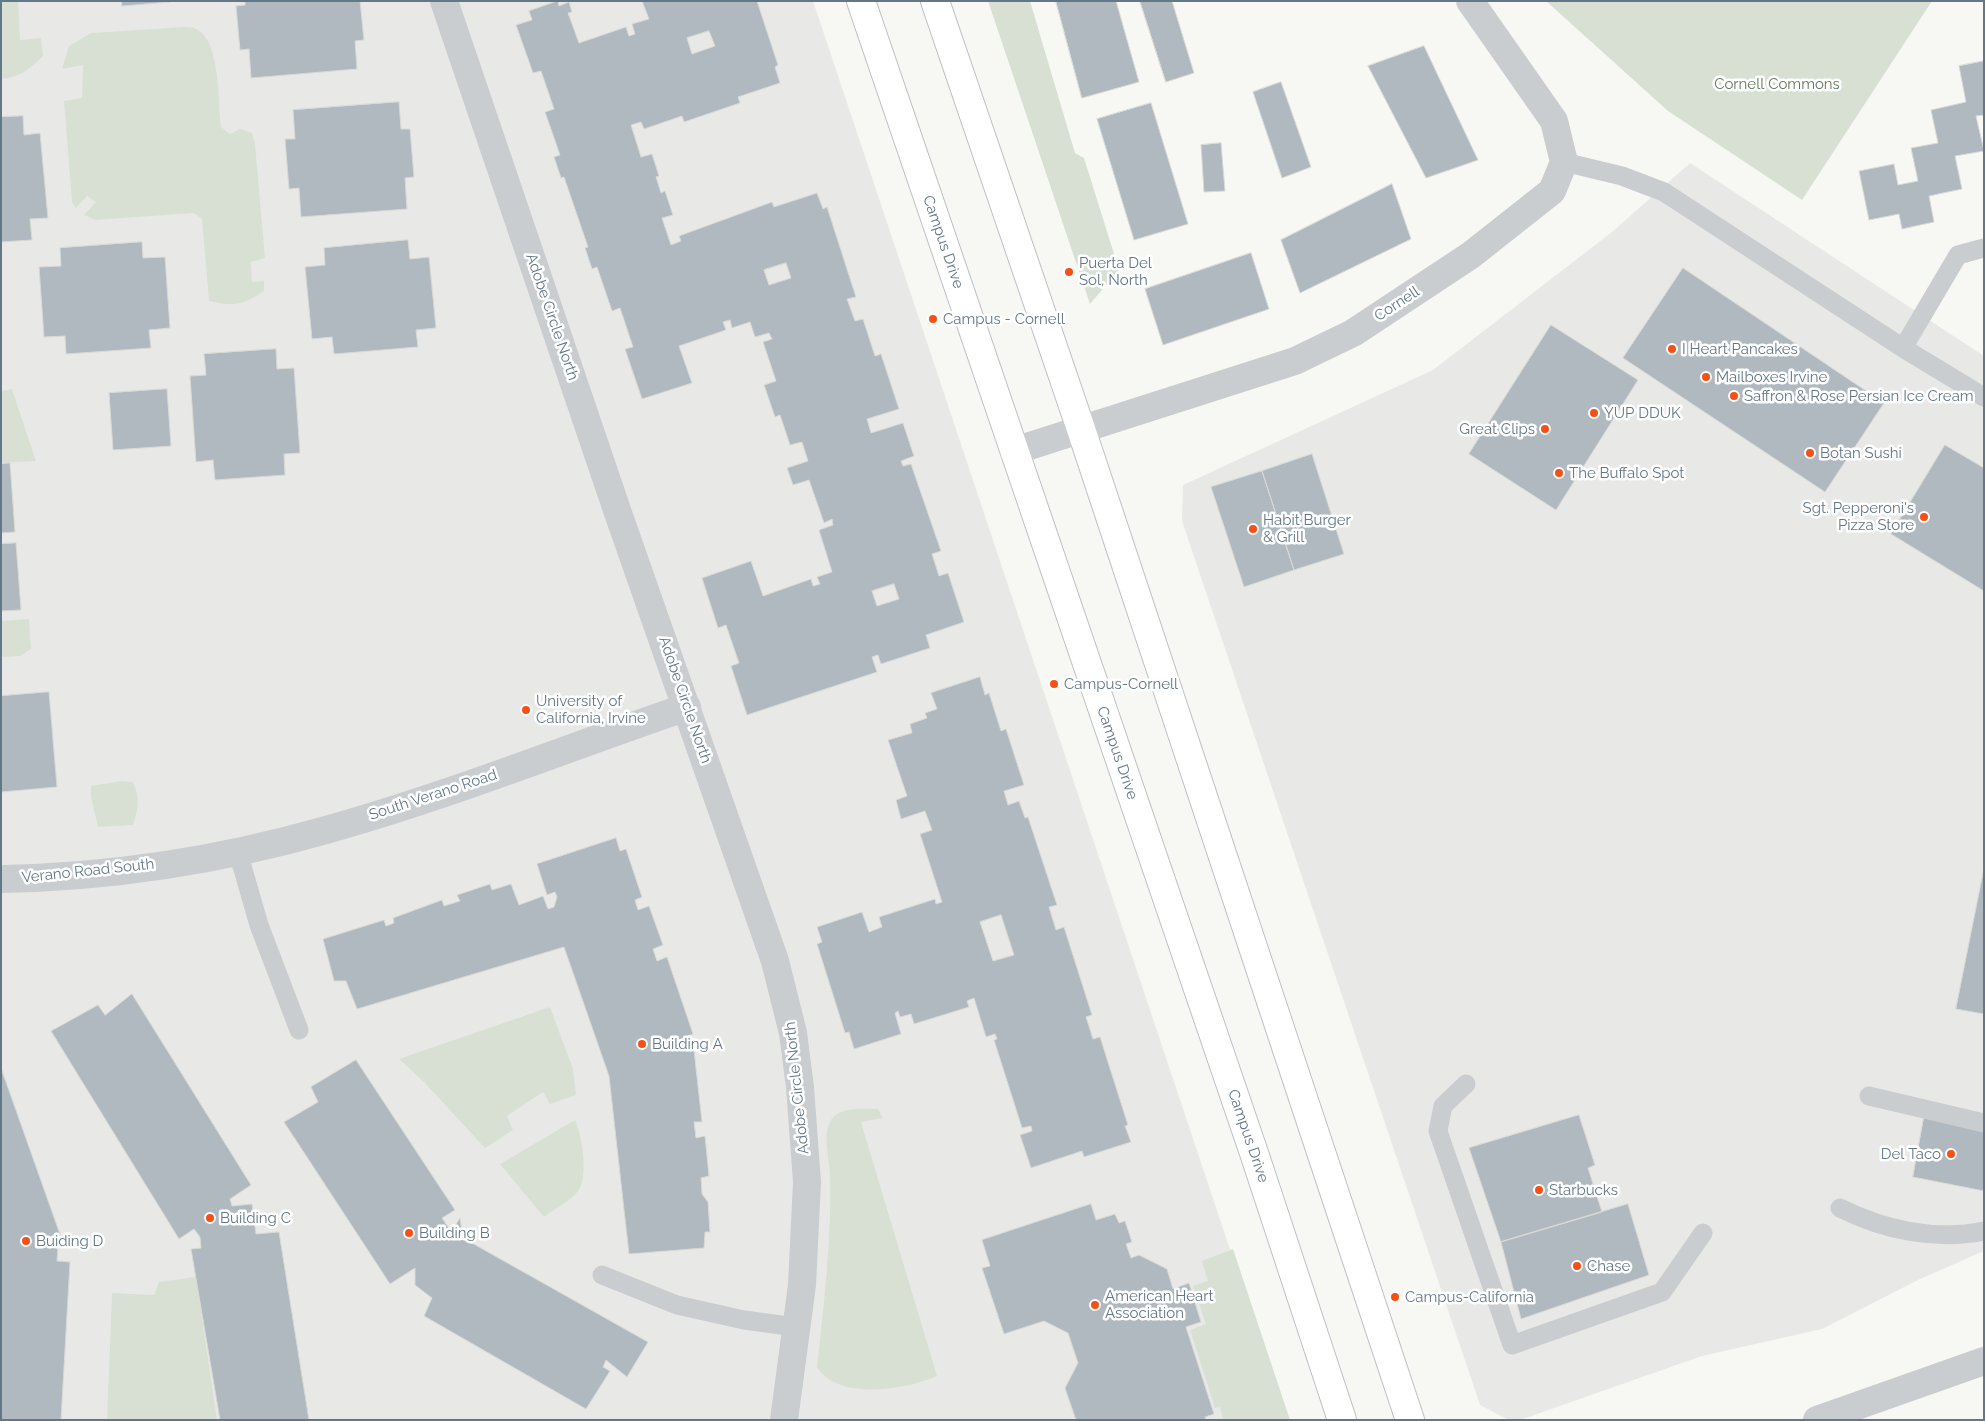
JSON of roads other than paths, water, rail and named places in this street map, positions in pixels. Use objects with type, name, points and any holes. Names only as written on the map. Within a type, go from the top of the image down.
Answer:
[{"type":"main road","name":"Campus Drive","points":[[861,1],[1249,1137],[1342,1420]]},
{"type":"main road","points":[[935,1],[1081,429],[1410,1420]]},
{"type":"street","name":"Adobe Circle North","points":[[444,1],[776,961],[794,1033],[807,1182],[802,1285],[784,1420]]},
{"type":"street","points":[[1470,1],[1554,122],[1564,162]]},
{"type":"street","name":"Cornell","points":[[1014,451],[1295,361],[1353,333],[1471,255],[1552,191],[1564,162]]},
{"type":"street","name":"South Verano Road","points":[[174,862],[238,852],[325,831],[452,791],[687,707]]},
{"type":"street","name":"Verano Road South","points":[[1,879],[98,873],[174,862]]},
{"type":"street","points":[[1817,1420],[1984,1361]]},
{"type":"lane","points":[[1564,162],[1622,176],[1664,192],[1903,348],[1984,397]]},
{"type":"lane","points":[[1903,348],[1958,255],[1984,248]]},
{"type":"lane","points":[[238,852],[259,924],[299,1030]]},
{"type":"lane","points":[[1466,1084],[1443,1106],[1438,1131],[1512,1345],[1662,1292],[1702,1233]]},
{"type":"lane","points":[[1869,1096],[1984,1123]]},
{"type":"lane","points":[[1840,1208],[1870,1223],[1929,1235],[1984,1231]]},
{"type":"lane","points":[[602,1275],[677,1305],[744,1320],[796,1327]]},
{"type":"place","name":"Puerta Del Sol, North","points":[[1069,272]]},
{"type":"place","name":"Campus - Cornell","points":[[933,319]]},
{"type":"place","name":"I Heart Pancakes","points":[[1672,349]]},
{"type":"place","name":"Mailboxes Irvine","points":[[1706,377]]},
{"type":"place","name":"Saffron & Rose Persian Ice Cream","points":[[1734,396]]},
{"type":"place","name":"YUP DDUK","points":[[1594,413]]},
{"type":"place","name":"Great Clips","points":[[1545,429]]},
{"type":"place","name":"Botan Sushi","points":[[1810,453]]},
{"type":"place","name":"The Buffalo Spot","points":[[1559,473]]},
{"type":"place","name":"Sgt. Pepperoni's Pizza Store","points":[[1924,517]]},
{"type":"place","name":"Habit Burger & Grill","points":[[1253,529]]},
{"type":"place","name":"Campus-Cornell","points":[[1054,684]]},
{"type":"place","name":"University of California, Irvine","points":[[526,710]]},
{"type":"place","name":"Building A","points":[[642,1044]]},
{"type":"place","name":"Del Taco","points":[[1951,1154]]},
{"type":"place","name":"Starbucks","points":[[1539,1190]]},
{"type":"place","name":"Building C","points":[[210,1218]]},
{"type":"place","name":"Building B","points":[[409,1233]]},
{"type":"place","name":"Buiding D","points":[[26,1241]]},
{"type":"place","name":"Chase","points":[[1577,1266]]},
{"type":"place","name":"Campus-California","points":[[1395,1297]]},
{"type":"place","name":"American Heart Association","points":[[1095,1305]]},
{"type":"park label","name":"Cornell Commons","points":[[1777,84]]}]
